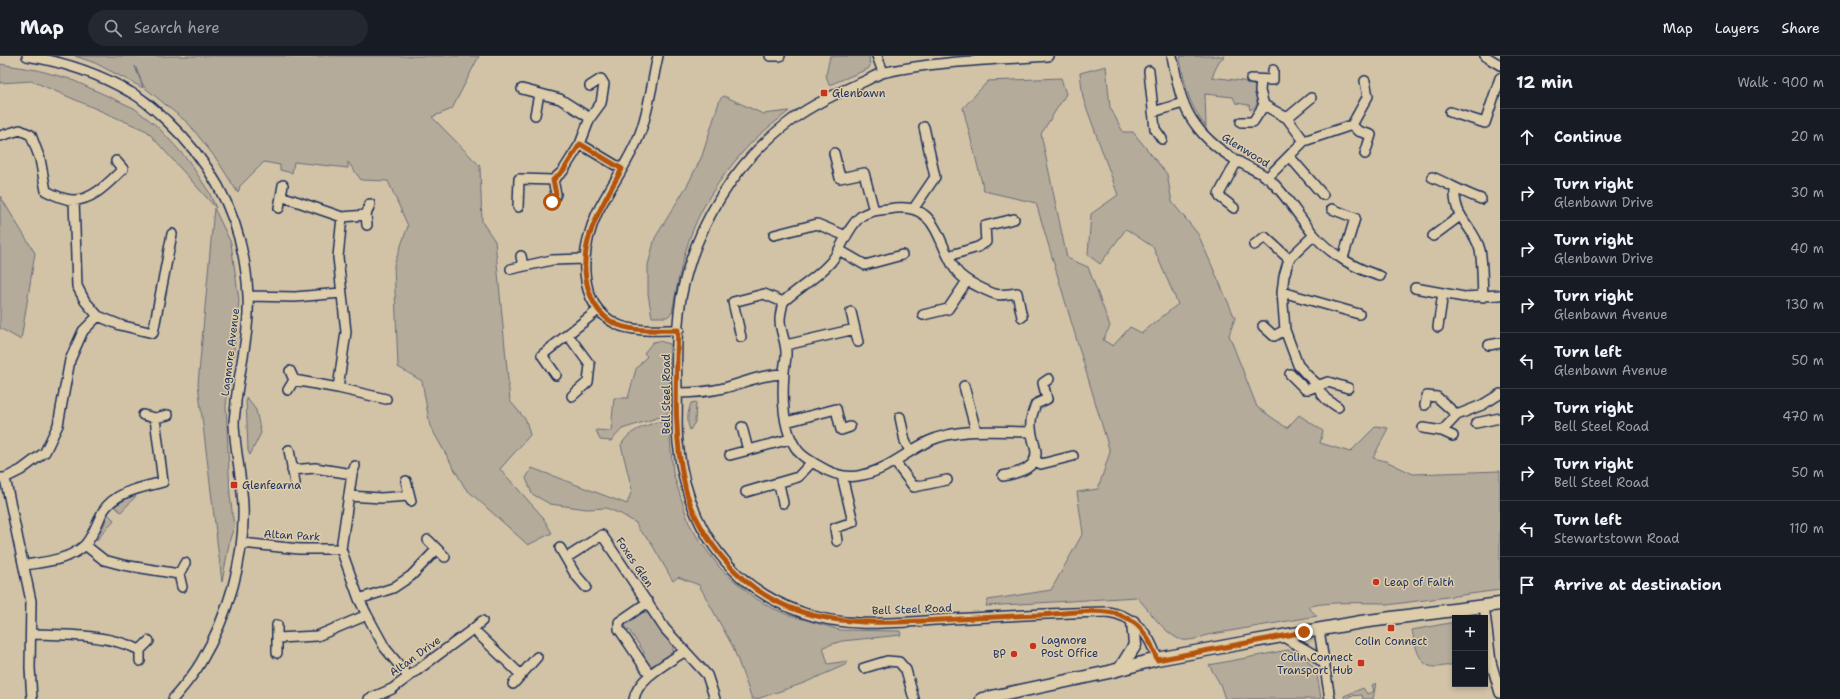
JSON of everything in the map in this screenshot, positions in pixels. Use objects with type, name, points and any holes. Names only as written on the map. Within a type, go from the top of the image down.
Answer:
[{"type":"main road","points":[[982,699],[1157,660],[1282,636],[1484,605],[1500,604]]},
{"type":"main road","points":[[1120,669],[1135,645],[1133,622]]},
{"type":"street","name":"Lagmore Avenue","points":[[27,56],[52,60],[107,79],[132,92],[152,107],[182,135],[214,178],[228,205],[239,238],[246,271],[248,296],[246,338],[234,422],[243,507],[242,543],[228,604],[215,634],[201,662],[173,699]]},
{"type":"street","points":[[658,56],[644,122],[638,137],[591,228],[585,259],[586,285],[597,311],[616,324],[629,328],[678,330]]},
{"type":"street","points":[[770,56],[780,56]]},
{"type":"street","points":[[877,56],[883,72]]},
{"type":"street","name":"Bell Steel Road","points":[[1048,56],[1008,58],[916,67],[883,72],[830,96],[792,120],[773,135],[750,158],[735,176],[706,223],[697,244],[681,299],[678,330],[677,392],[678,440],[681,466],[686,492],[696,516],[713,546],[728,564],[754,588],[776,601],[801,612],[819,617],[859,623],[910,622],[1108,612],[1118,614],[1133,622],[1146,635],[1154,649],[1157,660]]},
{"type":"street","name":"Glenwood","points":[[1172,56],[1183,103],[1194,123],[1204,135],[1222,152],[1267,178],[1286,198],[1314,235],[1343,258],[1360,269],[1377,272]]},
{"type":"street","points":[[1484,56],[1500,65]]},
{"type":"street","points":[[1251,79],[1273,80],[1273,70]]},
{"type":"street","points":[[1149,71],[1155,129],[1162,139]]},
{"type":"street","points":[[1450,112],[1485,123],[1496,104],[1500,78]]},
{"type":"street","points":[[518,207],[519,179],[553,180],[563,171],[580,144],[590,118],[601,103],[604,84],[601,79],[590,86]]},
{"type":"street","points":[[1261,80],[1260,91],[1264,105],[1287,118],[1304,141]]},
{"type":"street","points":[[1267,178],[1304,141],[1352,125],[1368,96],[1365,81]]},
{"type":"street","points":[[522,89],[560,99],[590,118]]},
{"type":"street","points":[[535,115],[539,94]]},
{"type":"street","points":[[1287,118],[1311,98]]},
{"type":"street","points":[[1153,112],[1183,103]]},
{"type":"street","points":[[1241,122],[1253,122],[1264,105]]},
{"type":"street","points":[[1352,125],[1358,131],[1371,136],[1365,154]]},
{"type":"street","points":[[914,208],[935,177],[924,128]]},
{"type":"street","points":[[0,136],[20,130],[31,135],[40,159],[46,192],[60,198],[74,200],[89,196],[107,185],[123,169],[116,161]]},
{"type":"street","points":[[580,144],[622,169]]},
{"type":"street","points":[[834,153],[840,178],[864,173],[874,211]]},
{"type":"street","points":[[1289,156],[1323,195]]},
{"type":"street","points":[[1234,208],[1220,197],[1219,194],[1237,161]]},
{"type":"street","points":[[1432,178],[1445,182],[1455,189],[1481,198]]},
{"type":"street","points":[[552,202],[556,194],[553,180]]},
{"type":"street","points":[[279,208],[283,185]]},
{"type":"street","points":[[1455,189],[1455,199],[1460,216],[1477,242],[1480,251],[1483,297]]},
{"type":"street","points":[[281,196],[342,217],[366,215]]},
{"type":"street","points":[[74,200],[78,286],[85,302],[98,316],[120,325],[153,332],[172,234]]},
{"type":"street","points":[[367,225],[366,215],[370,204]]},
{"type":"street","points":[[1022,317],[1017,293],[997,296],[967,281],[956,270],[948,256],[941,237],[930,221],[914,208],[903,206],[874,211],[861,216],[850,227],[839,250],[829,265],[783,302],[780,321],[786,345],[784,374],[786,422],[790,439],[799,452],[826,470],[842,476],[861,476],[879,470],[931,440],[958,433],[976,431],[1031,432]]},
{"type":"street","points":[[1332,209],[1354,218],[1343,258]]},
{"type":"street","points":[[1433,236],[1460,216]]},
{"type":"street","points":[[338,388],[346,332],[338,257],[342,217]]},
{"type":"street","points":[[948,256],[978,247],[986,242],[985,226],[1014,219]]},
{"type":"street","points":[[774,235],[817,224],[846,236]]},
{"type":"street","points":[[1314,235],[1289,259],[1284,276],[1282,292],[1285,330],[1298,365],[1318,385],[1321,393],[1338,407]]},
{"type":"street","points":[[1254,245],[1265,237],[1289,259]]},
{"type":"street","points":[[839,250],[865,265],[902,255]]},
{"type":"street","points":[[521,256],[523,266]]},
{"type":"street","points":[[511,269],[552,260],[585,259]]},
{"type":"street","points":[[924,315],[948,309],[967,281]]},
{"type":"street","points":[[1420,286],[1443,293],[1464,297],[1500,295]]},
{"type":"street","points":[[1282,292],[1359,314]]},
{"type":"street","points":[[1438,327],[1443,293]]},
{"type":"street","points":[[248,296],[295,297],[341,294]]},
{"type":"street","points":[[741,336],[733,302],[764,294],[783,302]]},
{"type":"street","points":[[556,375],[542,355],[597,311]]},
{"type":"street","points":[[851,312],[858,342]]},
{"type":"street","points":[[32,699],[30,668],[32,634],[31,601],[25,565],[3,478],[21,470],[45,452],[58,425],[70,360],[84,331],[98,316]]},
{"type":"street","points":[[1263,326],[1274,336],[1285,330]]},
{"type":"street","points":[[786,345],[855,329]]},
{"type":"street","points":[[568,335],[590,365],[588,382],[572,396]]},
{"type":"street","points":[[1489,345],[1500,343]]},
{"type":"street","points":[[290,371],[294,380]]},
{"type":"street","points":[[677,392],[701,393],[724,388],[770,374],[784,374]]},
{"type":"street","points":[[1290,374],[1305,389],[1328,382],[1348,388]]},
{"type":"street","points":[[1002,476],[1026,470],[1035,460],[1036,449],[1031,432],[1030,420],[1036,404],[1047,399],[1043,383],[1049,379]]},
{"type":"street","points":[[294,380],[388,398]]},
{"type":"street","points":[[288,390],[294,380]]},
{"type":"street","points":[[964,386],[976,431]]},
{"type":"street","points":[[1442,431],[1457,415],[1500,394]]},
{"type":"street","points":[[1425,405],[1427,396],[1437,397],[1457,415]]},
{"type":"street","points":[[1482,404],[1490,421]]},
{"type":"street","points":[[786,422],[836,409],[841,430],[850,427]]},
{"type":"street","points":[[143,415],[155,418],[168,415]]},
{"type":"street","points":[[900,417],[905,442],[910,451]]},
{"type":"street","points":[[25,565],[49,561],[73,553],[85,545],[94,531],[103,511],[113,501],[138,488],[163,482],[155,418]]},
{"type":"street","points":[[1476,424],[1500,418]]},
{"type":"street","points":[[742,428],[748,450]]},
{"type":"street","points":[[1422,428],[1442,431],[1453,436]]},
{"type":"street","points":[[730,455],[790,439]]},
{"type":"street","points":[[289,450],[295,483]]},
{"type":"street","points":[[1035,460],[1041,464],[1073,456]]},
{"type":"street","points":[[746,492],[779,484],[798,477],[812,462]]},
{"type":"street","points":[[895,462],[914,487],[947,480]]},
{"type":"street","points":[[292,470],[315,468],[354,470],[341,549],[359,599],[367,615],[385,648],[408,676]]},
{"type":"street","points":[[838,541],[835,528],[853,522],[842,476]]},
{"type":"street","points":[[349,496],[410,499],[406,481]]},
{"type":"street","points":[[779,484],[783,503]]},
{"type":"street","name":"Foxes Glen","points":[[566,558],[600,532],[665,629],[707,675],[715,699]]},
{"type":"street","points":[[428,540],[436,550],[445,557]]},
{"type":"street","name":"Altan Park","points":[[242,543],[299,549],[341,549]]},
{"type":"street","points":[[85,545],[104,560],[123,565],[179,574]]},
{"type":"street","points":[[560,548],[575,574],[586,587]]},
{"type":"street","points":[[359,599],[393,588],[411,576],[436,550]]},
{"type":"street","points":[[182,587],[179,574],[185,563]]},
{"type":"street","name":"Foxes Glen","points":[[648,602],[619,622],[619,629],[650,675]]},
{"type":"street","points":[[1484,605],[1491,662],[1500,693]]},
{"type":"street","points":[[277,638],[317,636],[367,615]]},
{"type":"street","name":"Altan Drive","points":[[369,699],[392,689],[473,629],[482,620]]},
{"type":"street","points":[[276,625],[277,653]]},
{"type":"street","points":[[473,629],[520,675]]},
{"type":"street","points":[[1319,630],[1330,699]]},
{"type":"street","points":[[32,634],[96,637],[128,644],[140,650]]},
{"type":"street","points":[[1282,636],[1313,654],[1325,665]]},
{"type":"street","points":[[140,661],[140,650],[148,641]]},
{"type":"street","points":[[634,699],[640,686],[650,675],[685,651]]},
{"type":"street","points":[[513,684],[537,657]]},
{"type":"street","points":[[864,668],[887,662],[899,662],[906,670],[914,699]]},
{"type":"shaded area","points":[[75,56],[479,56],[452,109],[432,117],[480,166],[482,222],[495,241],[510,401],[526,420],[530,435],[500,469],[542,516],[552,533],[528,545],[465,488],[430,426],[422,381],[398,367],[394,265],[408,226],[388,181],[361,180],[348,162],[348,168],[294,162],[292,173],[280,170],[280,165],[264,162],[240,186],[238,193],[217,160],[189,124],[144,87],[135,66],[143,88],[95,63]]},
{"type":"shaded area","points":[[830,56],[869,56],[870,66],[868,69],[829,85],[826,75]]},
{"type":"shaded area","points":[[1181,56],[1225,56],[1219,61],[1212,77],[1243,81],[1255,86],[1258,97],[1256,106],[1250,110],[1249,105],[1236,103],[1233,97],[1205,94],[1206,127],[1191,103],[1188,95],[1180,60]]},
{"type":"shaded area","points":[[0,64],[37,70],[70,79],[134,108],[158,127],[188,160],[209,192],[216,208],[147,131],[32,81],[0,83]]},
{"type":"shaded area","points":[[1106,66],[1110,107],[1123,132],[1133,132],[1167,174],[1172,202],[1198,234],[1235,318],[1229,335],[1257,407],[1287,428],[1299,415],[1323,431],[1320,443],[1350,452],[1376,426],[1388,428],[1373,458],[1386,461],[1413,474],[1500,471],[1500,590],[1387,605],[1384,603],[1334,603],[1315,605],[1308,607],[1317,616],[1185,640],[1176,637],[1164,628],[1137,597],[986,606],[988,600],[1051,590],[1083,533],[1077,492],[1098,489],[1110,452],[1036,203],[984,191],[963,108],[988,81],[1061,78],[1066,94],[1041,134],[1067,258],[1088,267],[1110,326],[1103,340],[1113,346],[1130,327],[1142,333],[1178,304],[1153,247],[1126,229],[1100,264],[1088,255],[1091,214],[1118,195],[1083,98],[1080,73]]},
{"type":"shaded area","points":[[724,96],[763,114],[789,111],[753,141],[726,172],[710,195],[697,219],[688,242],[680,272],[672,313],[667,317],[652,317],[648,294],[648,265],[655,238],[688,184],[702,156],[720,99]]},
{"type":"shaded area","points":[[0,196],[35,253],[21,340],[0,328]]},
{"type":"shaded area","points":[[214,208],[231,243],[239,300],[236,335],[226,405],[230,495],[234,527],[230,539],[222,582],[198,384]]},
{"type":"shaded area","points":[[659,341],[670,344],[669,411],[666,415],[622,429],[611,441],[600,440],[596,430],[611,431],[614,398],[628,398],[636,369],[647,356],[644,353],[653,342]]},
{"type":"shaded area","points":[[246,397],[256,410],[261,433],[250,455],[248,451]]},
{"type":"shaded area","points":[[696,402],[695,422],[690,430],[688,413],[691,403]]},
{"type":"shaded area","points":[[657,422],[664,423],[669,427],[673,473],[689,523],[699,540],[721,569],[752,596],[770,607],[786,614],[840,630],[900,631],[901,635],[842,641],[823,647],[828,664],[847,661],[845,665],[804,683],[757,699],[752,699],[733,647],[699,585],[678,577],[673,581],[650,541],[639,530],[636,523],[621,514],[606,508],[587,509],[550,504],[532,494],[526,478],[532,468],[627,504],[632,490],[621,445],[632,433]]},
{"type":"shaded area","points":[[133,495],[136,496],[121,512],[114,506]]},
{"type":"shaded area","points":[[108,514],[114,520],[96,541],[94,539],[103,527]]},
{"type":"shaded area","points":[[642,612],[647,613],[651,617],[673,646],[673,654],[658,665],[650,665],[643,656],[644,652],[629,630],[625,631],[626,621]]},
{"type":"shaded area","points":[[1452,623],[1452,664],[1436,667],[1425,663],[1418,654],[1412,630]]},
{"type":"shaded area","points":[[1288,650],[1304,658],[1314,668],[1321,699],[1225,699],[1220,684],[1209,665]]},
{"type":"shaded area","points":[[1376,683],[1373,699],[1363,699],[1362,695],[1349,696],[1349,699],[1345,699],[1344,696],[1363,688],[1367,694],[1374,691],[1372,685]]},
{"type":"place","name":"Glenbawn","points":[[824,93]]},
{"type":"place","name":"Glenfearna","points":[[234,485]]},
{"type":"place","name":"Leap of Faith","points":[[1376,582]]},
{"type":"place","name":"Colin Connect","points":[[1391,628]]},
{"type":"place","name":"Lagmore Post Office","points":[[1033,646]]},
{"type":"place","name":"BP","points":[[1014,654]]},
{"type":"place","name":"Colin Connect Transport Hub","points":[[1361,663]]},
{"type":"route","points":[[552,202],[556,194],[553,180],[563,171],[580,144],[622,169],[598,212],[591,228],[585,259],[586,285],[597,311],[616,324],[629,328],[678,330],[676,381],[678,440],[686,492],[696,516],[713,546],[743,579],[754,588],[776,601],[801,612],[819,617],[859,623],[910,622],[1004,616],[1108,612],[1128,618],[1136,624],[1146,635],[1154,649],[1157,660],[1304,632]]}]
